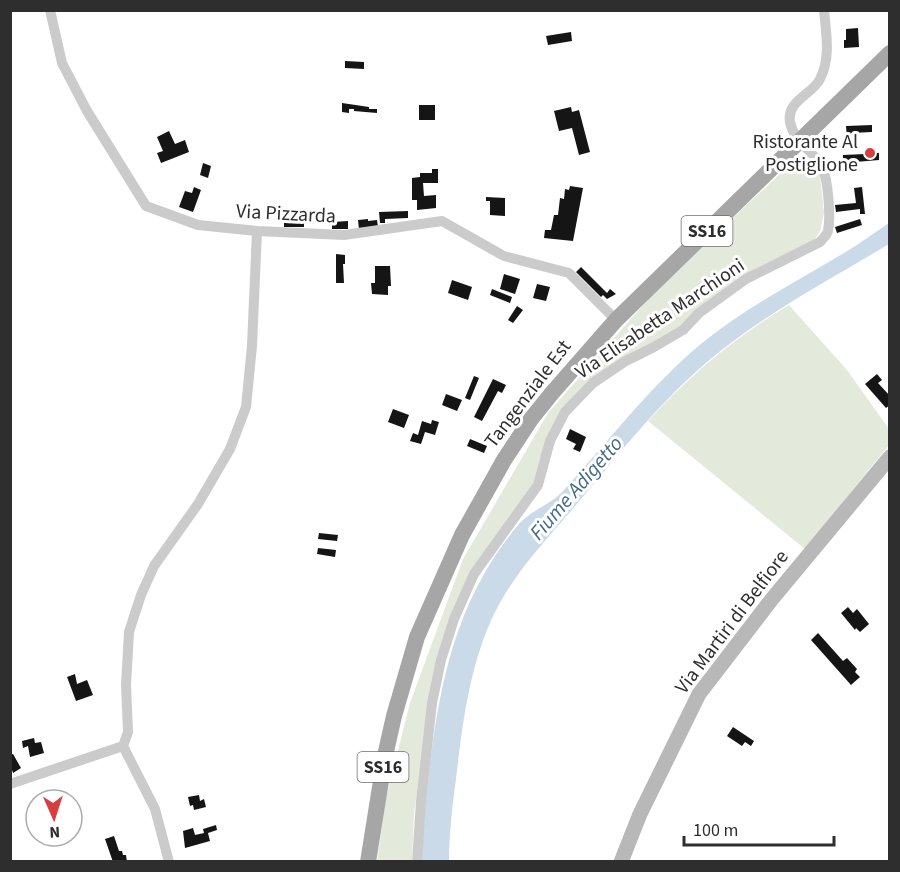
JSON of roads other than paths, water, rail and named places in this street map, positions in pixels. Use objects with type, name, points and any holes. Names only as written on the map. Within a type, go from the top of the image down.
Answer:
[{"type":"main road","name":"Tangenziale Est","points":[[368,861],[385,756],[417,637],[446,568],[493,479],[531,420],[586,352],[616,320],[890,53]]},
{"type":"street","name":"Via Pizzarda","points":[[50,10],[62,63],[87,111],[146,206],[198,225],[257,231],[344,235],[442,221],[504,256],[569,273],[616,320]]},
{"type":"street","name":"Via Elisabetta Marchioni","points":[[417,861],[432,703],[441,660],[454,619],[474,574],[538,485],[550,441],[564,412],[593,383],[624,362],[683,330],[699,313],[746,279],[820,242],[828,233],[829,214],[825,176],[821,165],[799,142],[792,130],[789,116],[793,106],[820,80],[827,52],[824,10]]},
{"type":"street","points":[[170,861],[155,808],[123,746],[128,732],[126,685],[129,632],[141,594],[154,566],[198,504],[230,449],[246,407],[252,346],[257,231]]},
{"type":"street","name":"Via Martiri di Belfiore","points":[[621,861],[640,814],[699,694],[772,599],[890,457]]},
{"type":"street","points":[[10,784],[123,746]]},
{"type":"water","name":"Fiume Adigetto","points":[[889,223],[889,244],[750,329],[689,378],[638,431],[521,570],[494,614],[479,651],[474,671],[459,751],[449,861],[420,862],[431,753],[452,649],[478,585],[519,524],[563,491],[647,396],[702,343],[754,306],[844,253]]},
{"type":"place","name":"Ristorante Al Postiglione","points":[[870,153]]}]
